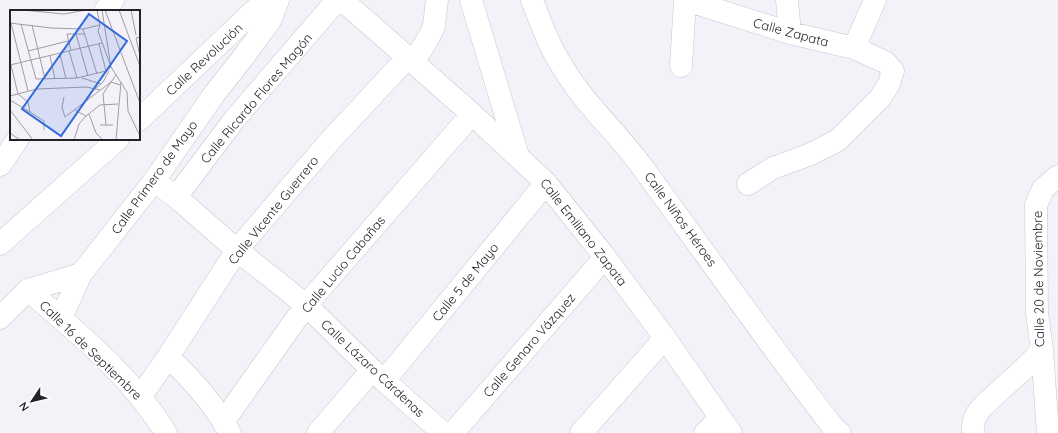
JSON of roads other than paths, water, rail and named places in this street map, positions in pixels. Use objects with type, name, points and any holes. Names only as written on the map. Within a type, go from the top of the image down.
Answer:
[{"type":"street","points":[[106,10],[113,0]]},
{"type":"street","name":"Calle Revolución","points":[[140,119],[258,7],[269,0]]},
{"type":"street","name":"Calle Primero de Mayo","points":[[61,318],[81,274],[154,180],[216,93],[245,56],[271,18],[278,0]]},
{"type":"street","name":"Calle Ricardo Flores Magón","points":[[176,197],[234,120],[337,0]]},
{"type":"street","name":"Calle Emiliano Zapata","points":[[342,0],[411,59],[546,183],[605,257],[665,338],[725,425]]},
{"type":"street","name":"Calle Vicente Guerrero","points":[[141,396],[237,250],[329,142],[411,59],[432,31],[437,0]]},
{"type":"street","points":[[472,0],[518,157]]},
{"type":"street","name":"Calle Niños Héroes","points":[[532,0],[546,36],[562,67],[597,114],[640,164],[788,368],[833,427],[840,433]]},
{"type":"street","points":[[681,66],[685,0]]},
{"type":"street","name":"Calle Zapata","points":[[685,0],[790,33],[854,48],[885,62],[893,71],[889,84],[880,98],[838,140],[811,154],[774,168],[748,184]]},
{"type":"street","points":[[788,0],[790,33]]},
{"type":"street","points":[[854,48],[875,0]]},
{"type":"street","name":"Calle Lucio Cabañas","points":[[227,427],[306,305],[472,114]]},
{"type":"street","points":[[0,165],[17,140]]},
{"type":"street","points":[[0,244],[117,140]]},
{"type":"street","name":"Calle 20 de Noviembre","points":[[973,433],[972,424],[976,414],[1042,350],[1037,313],[1036,205],[1043,189],[1058,176]]},
{"type":"street","name":"Calle Lázaro Cárdenas","points":[[154,180],[237,250],[306,305],[378,375],[443,433]]},
{"type":"street","name":"Calle 5 de Mayo","points":[[318,433],[378,375],[546,183]]},
{"type":"street","name":"Calle Genaro Vázquez","points":[[453,433],[605,257]]},
{"type":"street","points":[[0,318],[28,290],[81,274]]},
{"type":"street","name":"Calle 16 de Septiembre","points":[[28,290],[61,318],[115,369],[141,396],[166,433]]},
{"type":"street","points":[[581,433],[665,338]]},
{"type":"street","points":[[1042,350],[1048,433]]},
{"type":"street","points":[[168,357],[194,382],[227,427]]},
{"type":"street","points":[[705,433],[725,425]]}]
